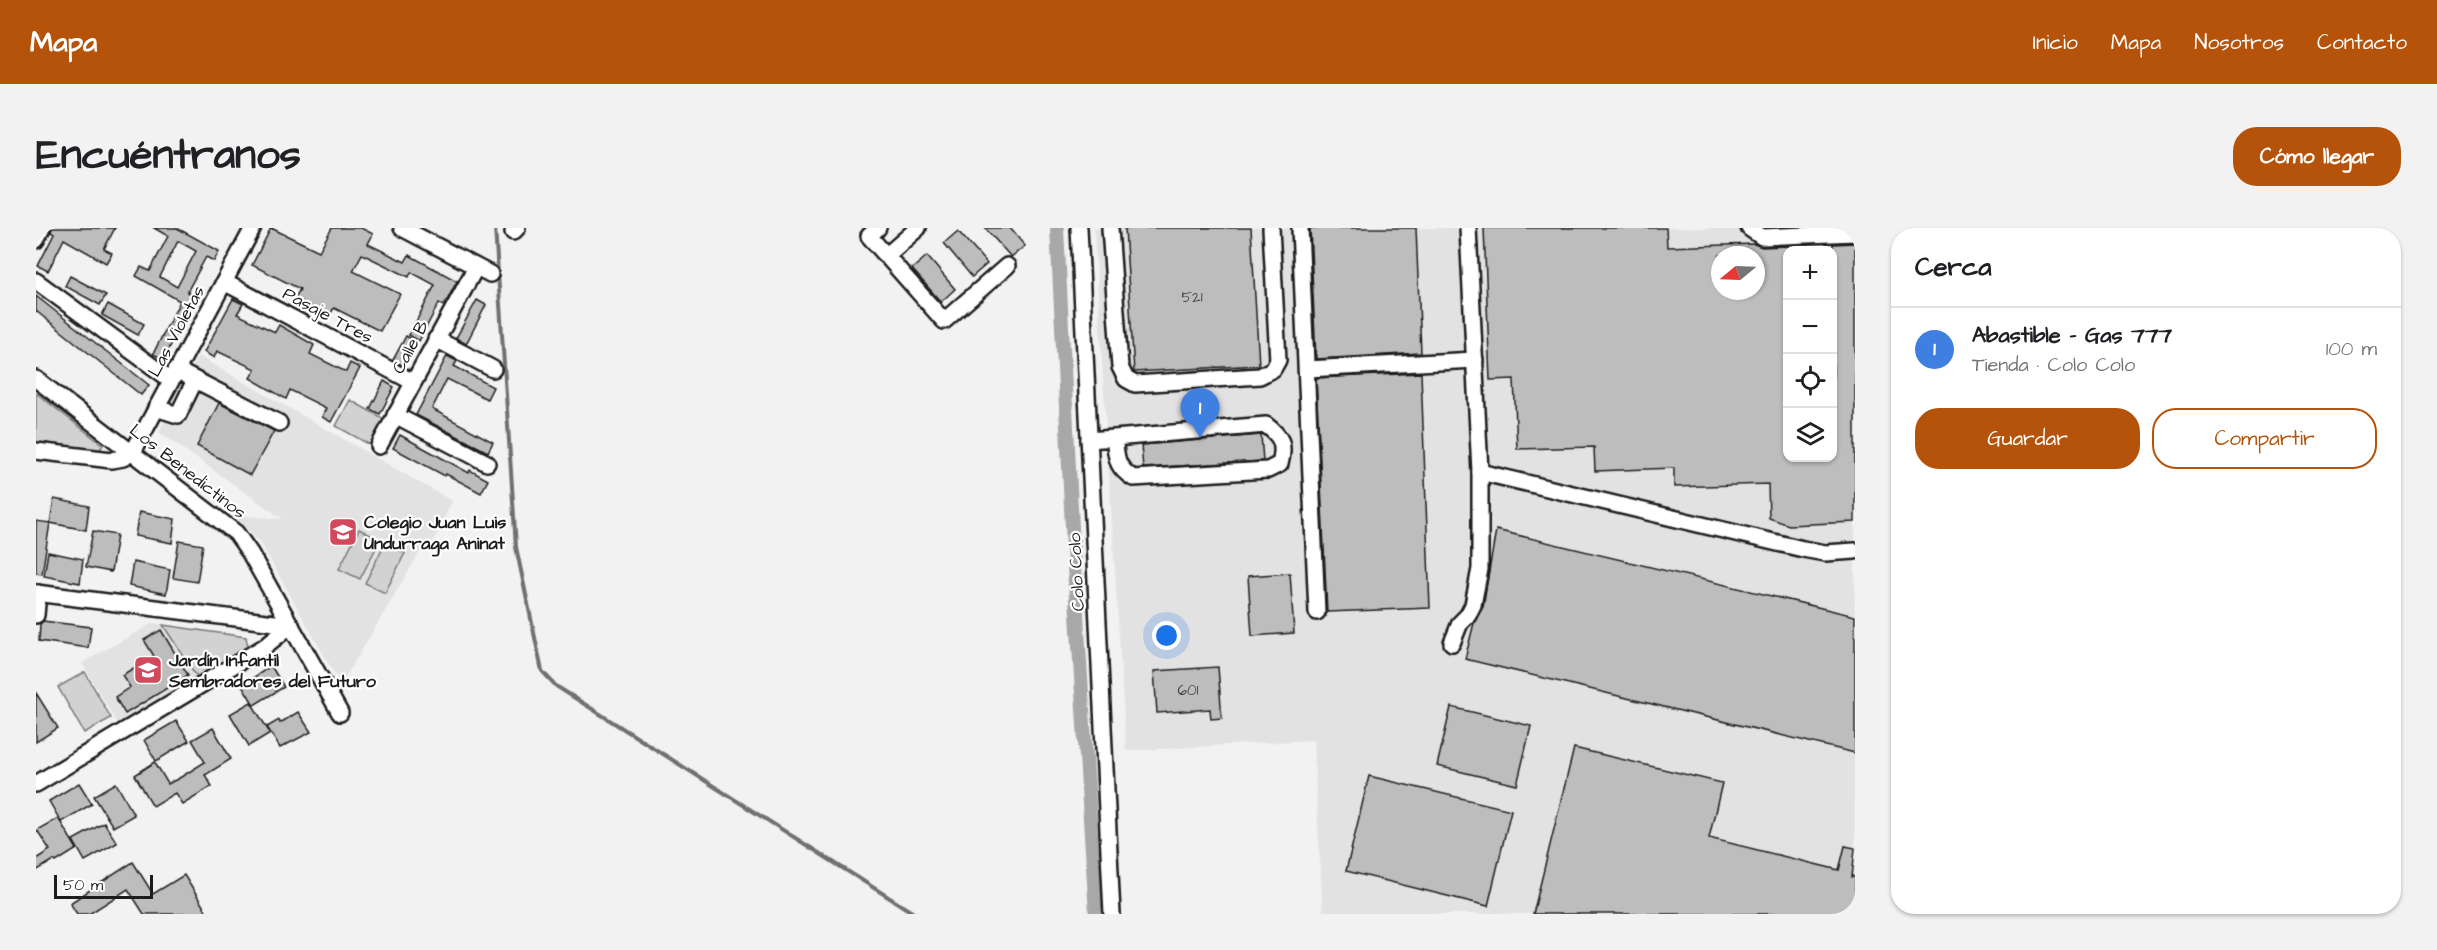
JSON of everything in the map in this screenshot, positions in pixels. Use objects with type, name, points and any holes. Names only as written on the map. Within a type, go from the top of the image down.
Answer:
[{"type":"street","points":[[36,240],[42,228]]},
{"type":"street","name":"Las Violetas","points":[[133,452],[253,228]]},
{"type":"street","name":"Calle B","points":[[379,446],[436,339],[483,271],[402,228]]},
{"type":"street","points":[[878,228],[869,236],[945,321],[1007,266]]},
{"type":"street","points":[[886,256],[918,228]]},
{"type":"street","name":"Colo Colo","points":[[1079,228],[1112,914]]},
{"type":"street","points":[[1110,228],[1120,367],[1126,379],[1134,384],[1260,376],[1273,369],[1278,360],[1271,228]]},
{"type":"street","points":[[1300,228],[1317,612]]},
{"type":"street","points":[[1452,643],[1460,623],[1468,615],[1473,605],[1480,569],[1480,472],[1468,228]]},
{"type":"street","points":[[1749,228],[1762,237],[1855,233]]},
{"type":"street","points":[[36,281],[174,375],[195,380],[279,423]]},
{"type":"street","name":"Pasaje Tres","points":[[224,282],[413,382]]},
{"type":"street","points":[[436,339],[493,369]]},
{"type":"street","points":[[1306,369],[1475,360]]},
{"type":"street","name":"Los Benedictinos","points":[[36,379],[236,533],[250,553],[340,713]]},
{"type":"street","points":[[156,408],[178,415],[195,380]]},
{"type":"street","points":[[395,414],[487,463]]},
{"type":"street","points":[[1089,440],[1266,425],[1278,434],[1283,450],[1280,464],[1268,470],[1133,477],[1122,470],[1117,462],[1114,438]]},
{"type":"street","points":[[36,451],[112,460],[123,458],[133,452]]},
{"type":"street","points":[[1480,472],[1803,549],[1826,553],[1855,551]]},
{"type":"street","points":[[36,615],[37,593],[291,625]]},
{"type":"street","points":[[36,784],[264,646],[291,625]]},
{"type":"shaded area","points":[[1094,228],[1855,228],[1855,914],[1323,914],[1313,740],[1126,751]]},
{"type":"shaded area","name":"Colegio Juan Luis Undurraga Aninat","points":[[198,356],[452,501],[432,544],[420,552],[341,685],[261,544],[233,515],[283,519],[159,432]]},
{"type":"shaded area","points":[[36,393],[103,445],[99,451],[36,442]]},
{"type":"shaded area","points":[[350,400],[386,420],[372,446],[336,426]]},
{"type":"shaded area","points":[[359,529],[380,540],[360,579],[339,569]]},
{"type":"shaded area","points":[[385,543],[405,553],[385,593],[365,583]]},
{"type":"shaded area","name":"Jardín Infantil Sembradores del Futuro","points":[[153,623],[246,637],[248,647],[118,724],[82,663]]},
{"type":"shaded area","points":[[163,625],[246,637],[248,647],[197,677]]},
{"type":"shaded area","points":[[85,672],[111,718],[84,733],[58,687]]},
{"type":"building","points":[[52,228],[115,228],[104,249],[112,253],[106,263],[64,239],[48,271],[38,266],[54,234],[51,232]]},
{"type":"building","points":[[154,228],[177,228],[219,251],[214,261],[206,257],[187,292],[195,296],[164,359],[153,354],[180,301],[136,276],[141,267],[150,271],[168,236]],"holes":[[[178,241],[196,251],[177,287],[160,277]]]},
{"type":"building","points":[[271,228],[319,251],[332,228],[361,228],[373,234],[368,244],[405,262],[409,255],[457,281],[444,306],[439,303],[419,341],[409,335],[435,285],[411,272],[409,277],[362,254],[353,271],[400,294],[380,331],[334,308],[329,316],[295,298],[300,289],[252,265]]},
{"type":"building","points":[[985,228],[1010,228],[1025,246],[1011,257]]},
{"type":"building","points":[[1125,228],[1251,228],[1259,365],[1134,372]]},
{"type":"building","points":[[1310,228],[1416,228],[1421,353],[1316,359]]},
{"type":"building","points":[[1484,228],[1666,228],[1667,247],[1754,244],[1759,246],[1711,246],[1711,300],[1765,300],[1765,247],[1783,246],[1783,462],[1837,462],[1837,246],[1833,244],[1855,243],[1855,522],[1789,525],[1769,518],[1768,484],[1674,487],[1674,468],[1595,471],[1594,447],[1517,449],[1514,379],[1490,380]]},
{"type":"building","points":[[958,231],[987,264],[972,277],[944,243]]},
{"type":"building","points":[[927,256],[955,289],[941,302],[912,269]]},
{"type":"building","points":[[70,276],[106,295],[100,305],[65,286]]},
{"type":"building","points":[[36,296],[149,385],[141,395],[36,311]]},
{"type":"building","points":[[233,299],[243,304],[237,314],[275,332],[279,325],[314,345],[310,354],[346,372],[350,363],[360,368],[331,422],[322,417],[326,408],[290,390],[286,399],[250,378],[255,369],[217,351],[214,358],[204,352]]},
{"type":"building","points":[[477,300],[486,305],[466,344],[456,338]]},
{"type":"building","points":[[108,304],[144,324],[138,335],[102,315]]},
{"type":"building","points":[[406,336],[416,341],[403,366],[393,360]]},
{"type":"building","points":[[447,356],[457,361],[454,366],[493,387],[487,399],[447,379],[432,409],[493,442],[488,452],[416,415]]},
{"type":"building","points":[[1421,373],[1430,608],[1327,612],[1316,378]]},
{"type":"building","points":[[384,381],[394,387],[380,414],[370,409]]},
{"type":"building","points":[[219,403],[274,431],[250,475],[197,446]]},
{"type":"building","points":[[400,435],[469,473],[470,470],[488,480],[481,493],[393,448]]},
{"type":"building","points":[[1261,435],[1263,461],[1143,468],[1141,445]]},
{"type":"building","points":[[54,499],[89,506],[86,530],[50,523]]},
{"type":"building","points":[[139,512],[175,519],[172,543],[135,536]]},
{"type":"building","points":[[36,521],[50,523],[42,574],[36,573]]},
{"type":"building","points":[[1496,530],[1855,616],[1855,753],[1465,659],[1474,623],[1483,607]]},
{"type":"building","points":[[93,531],[117,535],[111,572],[86,567]]},
{"type":"building","points":[[179,541],[203,545],[197,582],[173,578]]},
{"type":"building","points":[[48,552],[83,559],[80,583],[44,576]]},
{"type":"building","points":[[133,562],[170,570],[166,594],[129,586]]},
{"type":"building","points":[[1290,573],[1294,633],[1252,636],[1248,576]]},
{"type":"building","points":[[43,621],[91,627],[88,648],[39,641],[40,624]]},
{"type":"building","points":[[161,630],[188,675],[125,714],[115,697],[130,687],[122,675],[154,656],[144,640]]},
{"type":"building","points":[[271,666],[284,687],[254,705],[242,685]]},
{"type":"building","points":[[1218,667],[1222,718],[1211,719],[1210,709],[1157,713],[1154,671]]},
{"type":"building","points":[[36,693],[58,728],[36,742]]},
{"type":"building","points":[[251,702],[270,733],[249,746],[230,714]]},
{"type":"building","points":[[1451,707],[1531,726],[1517,785],[1437,766]]},
{"type":"building","points":[[298,712],[311,732],[280,748],[267,727],[279,720],[280,723]]},
{"type":"building","points":[[176,721],[189,741],[156,761],[144,740]]},
{"type":"building","points":[[213,728],[231,759],[205,775],[212,786],[182,804],[175,793],[153,806],[135,775],[155,762],[168,784],[181,777],[205,762],[192,740]]},
{"type":"building","points":[[1574,748],[1722,783],[1709,838],[1839,870],[1845,846],[1855,848],[1852,877],[1855,877],[1855,914],[1533,914]]},
{"type":"building","points":[[1369,776],[1511,810],[1488,906],[1346,871]]},
{"type":"building","points":[[79,783],[92,804],[61,822],[49,801]]},
{"type":"building","points":[[116,783],[134,815],[113,827],[94,796]]},
{"type":"building","points":[[58,818],[77,849],[36,871],[36,859],[50,850],[37,830]]},
{"type":"building","points":[[104,823],[117,843],[85,861],[73,840]]},
{"type":"building","points":[[133,862],[153,894],[184,875],[208,914],[144,914],[128,889],[89,914],[77,914],[70,903]]},
{"type":"waterway","points":[[495,228],[516,547],[542,671],[556,686],[915,914]]},
{"type":"waterway","points":[[1057,228],[1074,567],[1096,914]]},
{"type":"place","name":"Abastible - Gas 777","points":[[1200,438]]},
{"type":"place","name":"Colegio Juan Luis Undurraga Aninat","points":[[343,532]]},
{"type":"place","name":"Jardín Infantil Sembradores del Futuro","points":[[148,670]]}]
